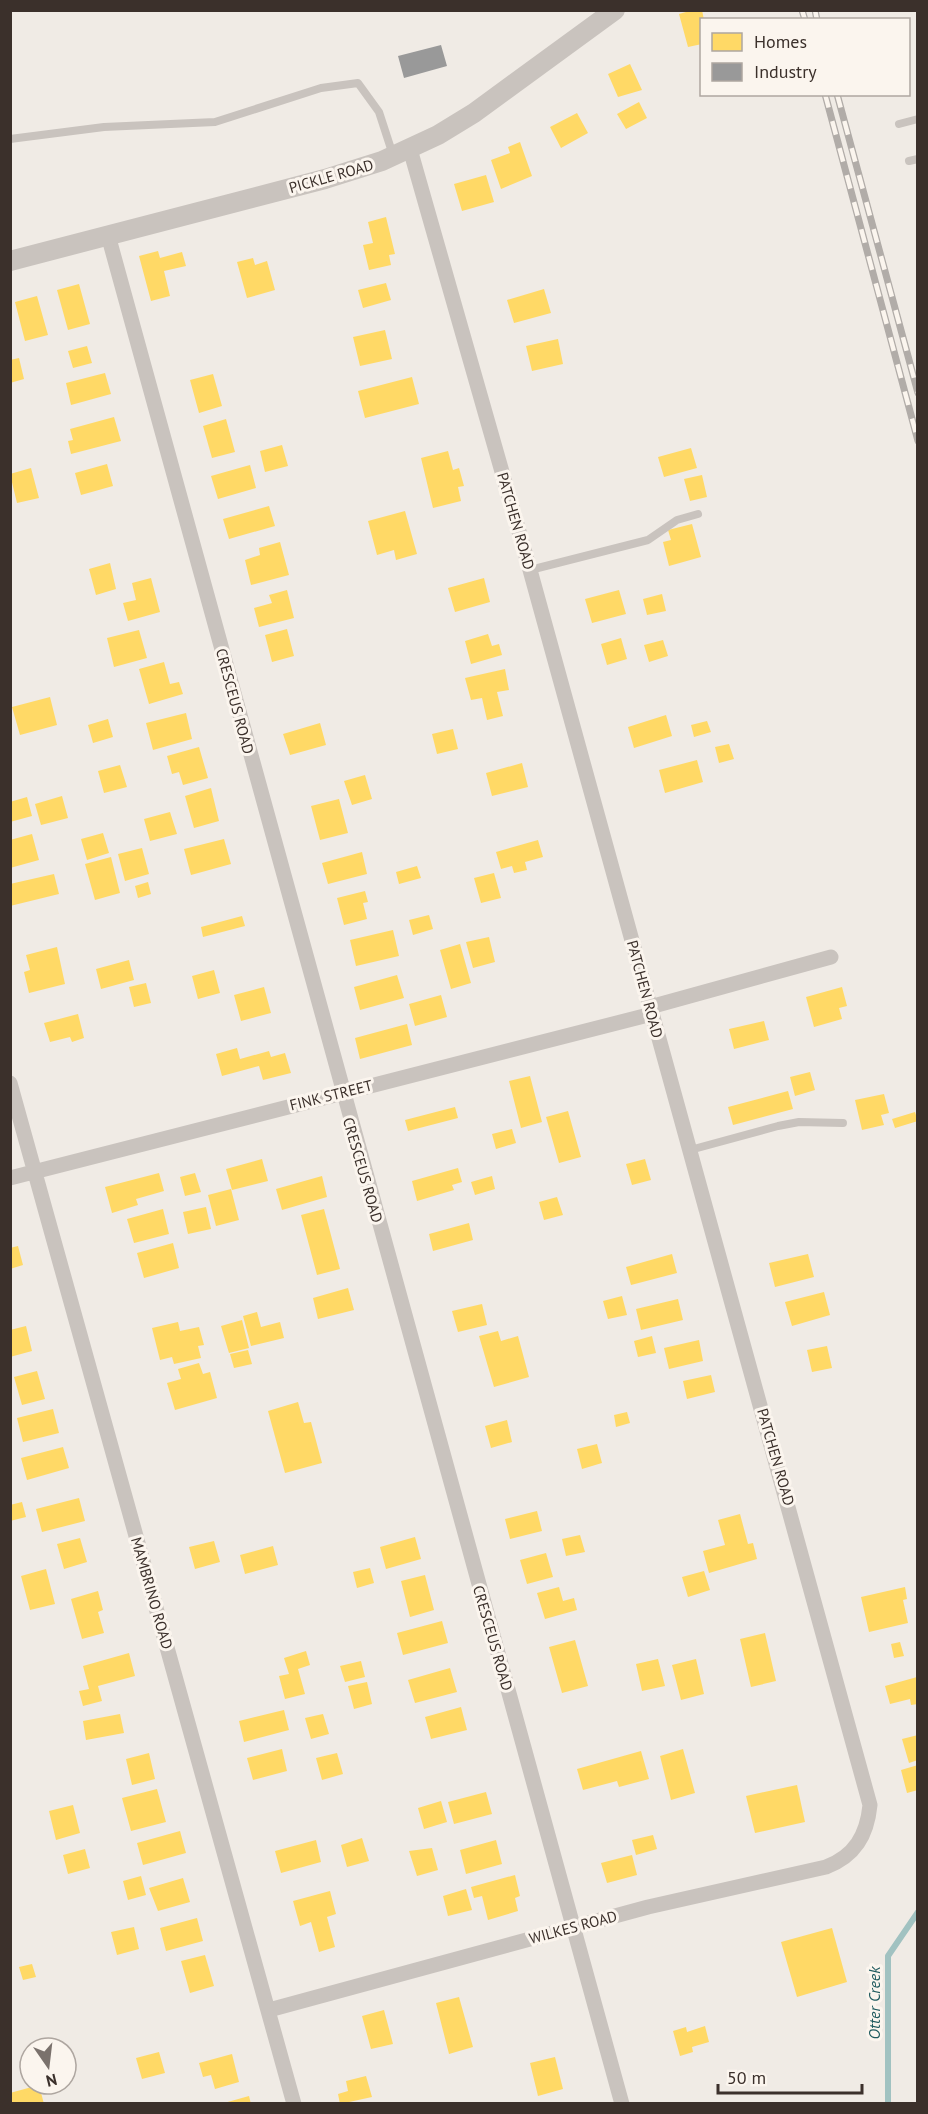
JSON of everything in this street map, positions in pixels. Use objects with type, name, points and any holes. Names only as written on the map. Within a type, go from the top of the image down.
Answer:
[{"type":"street","name":"PICKLE ROAD","points":[[10,261],[325,179],[401,152],[474,113],[615,10]]},
{"type":"street","name":"PATCHEN ROAD","points":[[401,152],[530,570],[868,1791],[870,1805],[865,1831]]},
{"type":"street","name":"CRESCEUS ROAD","points":[[108,235],[342,1093],[622,2103]]},
{"type":"street","name":"FINK STREET","points":[[10,1178],[651,1011],[831,957]]},
{"type":"street","name":"MAMBRINO ROAD","points":[[10,1083],[294,2103]]},
{"type":"street","name":"WILKES ROAD","points":[[268,2010],[724,1888],[826,1867],[850,1854],[865,1831]]},
{"type":"lane","points":[[10,139],[104,128],[215,122],[321,88],[358,83],[379,112],[401,152]]},
{"type":"lane","points":[[899,124],[918,119]]},
{"type":"lane","points":[[909,161],[918,159]]},
{"type":"lane","points":[[530,570],[648,540],[677,520],[698,514]]},
{"type":"lane","points":[[690,1150],[778,1125],[799,1122],[843,1124]]},
{"type":"building: Homes","points":[[702,10],[704,18],[700,18],[700,44],[688,47],[679,14]]},
{"type":"building: Homes","points":[[630,64],[642,90],[618,97],[608,74]]},
{"type":"building: Homes","points":[[639,102],[647,118],[626,129],[617,114]]},
{"type":"building: Homes","points":[[577,113],[588,133],[561,148],[550,127]]},
{"type":"building: Homes","points":[[520,142],[532,176],[501,189],[491,160],[510,153],[508,147]]},
{"type":"building: Homes","points":[[486,175],[494,202],[462,211],[454,184]]},
{"type":"building: Homes","points":[[386,217],[395,254],[389,255],[391,265],[369,270],[363,245],[373,243],[368,222]]},
{"type":"building: Homes","points":[[158,251],[160,258],[182,252],[186,266],[164,271],[170,296],[151,301],[139,256]]},
{"type":"building: Homes","points":[[253,258],[255,265],[267,261],[275,290],[247,298],[237,262]]},
{"type":"building: Homes","points":[[386,283],[391,300],[363,308],[358,290]]},
{"type":"building: Homes","points":[[79,284],[90,324],[68,330],[57,290]]},
{"type":"building: Homes","points":[[544,289],[551,313],[514,323],[507,300]]},
{"type":"building: Homes","points":[[37,296],[48,335],[25,341],[15,302]]},
{"type":"building: Homes","points":[[385,330],[392,359],[360,366],[353,337]]},
{"type":"building: Homes","points":[[558,339],[563,364],[532,371],[526,346]]},
{"type":"building: Homes","points":[[87,346],[92,363],[73,368],[68,351]]},
{"type":"building: Homes","points":[[19,358],[24,379],[10,383],[10,360]]},
{"type":"building: Homes","points":[[105,373],[111,394],[71,405],[66,383]]},
{"type":"building: Homes","points":[[213,374],[222,406],[199,413],[190,380]]},
{"type":"building: Homes","points":[[412,377],[419,404],[365,418],[358,391]]},
{"type":"building: Homes","points":[[114,417],[121,441],[71,454],[68,441],[73,440],[70,429]]},
{"type":"building: Homes","points":[[226,419],[235,452],[212,458],[203,426]]},
{"type":"building: Homes","points":[[282,445],[288,466],[265,472],[260,451]]},
{"type":"building: Homes","points":[[691,448],[697,468],[664,477],[658,457]]},
{"type":"building: Homes","points":[[448,451],[453,470],[459,468],[464,486],[458,487],[461,501],[433,508],[421,458]]},
{"type":"building: Homes","points":[[107,464],[113,486],[81,495],[75,473]]},
{"type":"building: Homes","points":[[250,465],[256,488],[218,499],[211,476]]},
{"type":"building: Homes","points":[[31,468],[39,498],[17,503],[10,474]]},
{"type":"building: Homes","points":[[702,475],[707,497],[690,501],[684,479]]},
{"type":"building: Homes","points":[[269,506],[275,526],[229,539],[223,519]]},
{"type":"building: Homes","points":[[405,511],[417,554],[396,560],[394,550],[377,555],[368,521]]},
{"type":"building: Homes","points":[[692,524],[701,557],[669,566],[663,542],[671,540],[668,530]]},
{"type":"building: Homes","points":[[280,542],[289,575],[251,585],[245,560],[260,555],[259,548]]},
{"type":"building: Homes","points":[[110,563],[116,589],[96,595],[89,569]]},
{"type":"building: Homes","points":[[151,578],[160,612],[128,621],[123,603],[136,600],[132,583]]},
{"type":"building: Homes","points":[[484,578],[490,602],[455,612],[448,588]]},
{"type":"building: Homes","points":[[287,590],[294,618],[259,627],[254,608],[272,603],[269,595]]},
{"type":"building: Homes","points":[[619,590],[626,614],[592,623],[585,599]]},
{"type":"building: Homes","points":[[662,594],[666,611],[647,615],[643,599]]},
{"type":"building: Homes","points":[[287,629],[294,656],[272,662],[265,635]]},
{"type":"building: Homes","points":[[139,630],[147,658],[114,667],[107,638]]},
{"type":"building: Homes","points":[[488,634],[492,646],[499,644],[502,655],[471,664],[465,641]]},
{"type":"building: Homes","points":[[621,638],[627,659],[607,665],[601,644]]},
{"type":"building: Homes","points":[[663,640],[668,656],[649,662],[644,645]]},
{"type":"building: Homes","points":[[164,662],[170,684],[179,682],[183,694],[149,704],[139,669]]},
{"type":"building: Homes","points":[[505,669],[509,690],[497,692],[503,716],[487,720],[482,698],[471,700],[465,678]]},
{"type":"building: Homes","points":[[50,697],[57,725],[20,735],[12,707]]},
{"type":"building: Homes","points":[[186,713],[192,739],[153,750],[146,723]]},
{"type":"building: Homes","points":[[666,715],[672,736],[634,748],[628,727]]},
{"type":"building: Homes","points":[[108,719],[113,737],[93,743],[88,725]]},
{"type":"building: Homes","points":[[707,721],[711,732],[694,737],[691,725]]},
{"type":"building: Homes","points":[[320,723],[326,745],[290,755],[283,734]]},
{"type":"building: Homes","points":[[453,729],[458,749],[437,754],[432,734]]},
{"type":"building: Homes","points":[[729,744],[734,759],[719,763],[715,747]]},
{"type":"building: Homes","points":[[199,747],[208,778],[183,785],[179,772],[172,774],[167,756]]},
{"type":"building: Homes","points":[[697,760],[703,782],[665,793],[659,770]]},
{"type":"building: Homes","points":[[522,763],[528,787],[492,796],[486,773]]},
{"type":"building: Homes","points":[[120,765],[127,787],[104,793],[98,771]]},
{"type":"building: Homes","points":[[365,775],[372,799],[352,805],[344,781]]},
{"type":"building: Homes","points":[[211,788],[219,821],[194,828],[185,796]]},
{"type":"building: Homes","points":[[62,796],[68,818],[41,825],[35,804]]},
{"type":"building: Homes","points":[[27,797],[32,816],[10,822],[10,802]]},
{"type":"building: Homes","points":[[339,799],[348,833],[320,840],[311,806]]},
{"type":"building: Homes","points":[[170,812],[177,834],[150,841],[144,819]]},
{"type":"building: Homes","points":[[103,833],[109,853],[87,860],[81,839]]},
{"type":"building: Homes","points":[[32,834],[39,860],[10,868],[10,840]]},
{"type":"building: Homes","points":[[224,839],[231,864],[191,875],[184,849]]},
{"type":"building: Homes","points":[[538,840],[543,857],[525,862],[527,870],[514,873],[512,866],[501,869],[496,852]]},
{"type":"building: Homes","points":[[142,848],[149,874],[125,881],[118,854]]},
{"type":"building: Homes","points":[[362,852],[367,874],[328,884],[322,863]]},
{"type":"building: Homes","points":[[111,857],[120,893],[95,900],[85,864]]},
{"type":"building: Homes","points":[[417,866],[421,878],[399,884],[396,872]]},
{"type":"building: Homes","points":[[494,873],[501,898],[481,903],[474,878]]},
{"type":"building: Homes","points":[[54,874],[59,894],[10,906],[10,884]]},
{"type":"building: Homes","points":[[148,882],[151,894],[138,898],[135,886]]},
{"type":"building: Homes","points":[[365,891],[368,902],[363,903],[367,919],[344,925],[337,898]]},
{"type":"building: Homes","points":[[429,915],[433,929],[413,935],[409,920]]},
{"type":"building: Homes","points":[[242,916],[245,926],[203,937],[201,927]]},
{"type":"building: Homes","points":[[393,930],[399,956],[356,966],[350,940]]},
{"type":"building: Homes","points":[[489,937],[495,962],[473,968],[466,942]]},
{"type":"building: Homes","points":[[460,944],[471,983],[451,989],[440,950]]},
{"type":"building: Homes","points":[[57,947],[65,984],[29,993],[24,972],[30,970],[26,955]]},
{"type":"building: Homes","points":[[129,960],[134,980],[101,989],[96,969]]},
{"type":"building: Homes","points":[[214,970],[220,993],[198,999],[192,976]]},
{"type":"building: Homes","points":[[397,975],[404,998],[360,1010],[354,987]]},
{"type":"building: Homes","points":[[146,983],[151,1003],[134,1007],[129,987]]},
{"type":"building: Homes","points":[[264,987],[271,1013],[241,1021],[234,995]]},
{"type":"building: Homes","points":[[842,987],[847,1006],[839,1008],[842,1019],[814,1027],[806,997]]},
{"type":"building: Homes","points":[[441,995],[447,1017],[415,1026],[409,1004]]},
{"type":"building: Homes","points":[[78,1014],[84,1038],[72,1042],[70,1037],[50,1042],[44,1023]]},
{"type":"building: Homes","points":[[764,1021],[769,1040],[734,1049],[729,1029]]},
{"type":"building: Homes","points":[[407,1024],[412,1045],[360,1059],[355,1038]]},
{"type":"building: Homes","points":[[237,1048],[240,1059],[269,1051],[271,1057],[285,1053],[291,1073],[263,1080],[259,1066],[222,1076],[216,1054]]},
{"type":"building: Homes","points":[[810,1072],[815,1090],[795,1096],[790,1077]]},
{"type":"building: Homes","points":[[530,1076],[542,1122],[521,1128],[509,1081]]},
{"type":"building: Homes","points":[[788,1091],[793,1109],[733,1125],[728,1107]]},
{"type":"building: Homes","points":[[884,1094],[889,1113],[881,1115],[884,1125],[862,1130],[855,1100]]},
{"type":"building: Homes","points":[[455,1107],[458,1118],[408,1131],[405,1120]]},
{"type":"building: Homes","points":[[568,1111],[581,1157],[559,1163],[546,1117]]},
{"type":"building: Homes","points":[[915,1112],[918,1121],[895,1128],[892,1119]]},
{"type":"building: Homes","points":[[512,1129],[516,1143],[496,1149],[492,1134]]},
{"type":"building: Homes","points":[[262,1159],[268,1181],[232,1190],[226,1169]]},
{"type":"building: Homes","points":[[645,1159],[651,1180],[632,1185],[626,1164]]},
{"type":"building: Homes","points":[[458,1168],[462,1182],[452,1185],[454,1190],[417,1201],[412,1181]]},
{"type":"building: Homes","points":[[159,1173],[164,1191],[136,1199],[138,1205],[112,1213],[105,1187]]},
{"type":"building: Homes","points":[[195,1173],[201,1192],[185,1196],[180,1177]]},
{"type":"building: Homes","points":[[322,1176],[327,1197],[282,1210],[276,1189]]},
{"type":"building: Homes","points":[[492,1176],[495,1189],[475,1195],[471,1182]]},
{"type":"building: Homes","points":[[231,1189],[239,1220],[216,1226],[208,1195]]},
{"type":"building: Homes","points":[[557,1197],[563,1215],[544,1220],[539,1202]]},
{"type":"building: Homes","points":[[206,1207],[211,1229],[188,1234],[183,1212]]},
{"type":"building: Homes","points":[[163,1209],[169,1234],[134,1243],[127,1219]]},
{"type":"building: Homes","points":[[324,1209],[340,1269],[317,1275],[301,1215]]},
{"type":"building: Homes","points":[[469,1223],[473,1240],[433,1251],[429,1234]]},
{"type":"building: Homes","points":[[173,1243],[179,1268],[144,1278],[137,1253]]},
{"type":"building: Homes","points":[[18,1246],[23,1265],[10,1269],[10,1248]]},
{"type":"building: Homes","points":[[672,1254],[677,1273],[631,1285],[626,1267]]},
{"type":"building: Homes","points":[[808,1254],[814,1277],[775,1287],[769,1263]]},
{"type":"building: Homes","points":[[348,1288],[354,1310],[318,1319],[313,1298]]},
{"type":"building: Homes","points":[[824,1292],[830,1315],[792,1326],[785,1302]]},
{"type":"building: Homes","points":[[622,1296],[627,1315],[608,1319],[603,1301]]},
{"type":"building: Homes","points":[[678,1299],[683,1320],[641,1330],[636,1309]]},
{"type":"building: Homes","points":[[482,1304],[487,1325],[458,1332],[452,1311]]},
{"type":"building: Homes","points":[[257,1312],[261,1327],[280,1322],[284,1338],[251,1346],[243,1316]]},
{"type":"building: Homes","points":[[242,1320],[249,1348],[229,1353],[221,1326]]},
{"type":"building: Homes","points":[[178,1322],[180,1331],[199,1327],[204,1345],[198,1346],[201,1358],[174,1364],[172,1357],[160,1360],[152,1328]]},
{"type":"building: Homes","points":[[26,1326],[32,1351],[10,1357],[10,1330]]},
{"type":"building: Homes","points":[[498,1331],[501,1341],[518,1336],[529,1377],[494,1387],[479,1336]]},
{"type":"building: Homes","points":[[652,1336],[656,1353],[638,1357],[634,1341]]},
{"type":"building: Homes","points":[[699,1340],[703,1361],[669,1369],[664,1348]]},
{"type":"building: Homes","points":[[827,1346],[832,1368],[812,1372],[807,1350]]},
{"type":"building: Homes","points":[[248,1350],[252,1364],[234,1368],[230,1354]]},
{"type":"building: Homes","points":[[199,1363],[203,1374],[210,1372],[217,1398],[175,1410],[167,1383],[181,1379],[178,1369]]},
{"type":"building: Homes","points":[[37,1371],[45,1399],[22,1405],[14,1377]]},
{"type":"building: Homes","points":[[711,1375],[715,1392],[687,1399],[683,1381]]},
{"type":"building: Homes","points":[[298,1402],[304,1423],[311,1422],[322,1463],[285,1473],[268,1411]]},
{"type":"building: Homes","points":[[53,1409],[59,1433],[23,1442],[17,1418]]},
{"type":"building: Homes","points":[[627,1412],[630,1423],[616,1427],[614,1415]]},
{"type":"building: Homes","points":[[507,1420],[512,1442],[491,1448],[485,1426]]},
{"type":"building: Homes","points":[[597,1444],[602,1463],[582,1469],[577,1449]]},
{"type":"building: Homes","points":[[63,1447],[69,1468],[27,1480],[21,1458]]},
{"type":"building: Homes","points":[[79,1498],[85,1521],[42,1532],[36,1509]]},
{"type":"building: Homes","points":[[22,1502],[26,1517],[10,1521],[10,1505]]},
{"type":"building: Homes","points":[[537,1511],[542,1531],[510,1539],[505,1519]]},
{"type":"building: Homes","points":[[740,1514],[748,1544],[753,1543],[757,1559],[709,1573],[703,1551],[725,1545],[718,1520]]},
{"type":"building: Homes","points":[[580,1535],[585,1552],[566,1556],[562,1539]]},
{"type":"building: Homes","points":[[415,1537],[421,1559],[386,1569],[380,1547]]},
{"type":"building: Homes","points":[[80,1538],[87,1562],[64,1569],[57,1544]]},
{"type":"building: Homes","points":[[214,1541],[220,1562],[195,1569],[189,1547]]},
{"type":"building: Homes","points":[[273,1546],[278,1565],[245,1574],[240,1555]]},
{"type":"building: Homes","points":[[546,1553],[553,1577],[527,1584],[520,1560]]},
{"type":"building: Homes","points":[[370,1568],[374,1583],[357,1588],[353,1572]]},
{"type":"building: Homes","points":[[46,1569],[55,1604],[30,1610],[21,1576]]},
{"type":"building: Homes","points":[[704,1571],[710,1590],[688,1597],[682,1577]]},
{"type":"building: Homes","points":[[425,1575],[434,1610],[410,1617],[401,1581]]},
{"type":"building: Homes","points":[[559,1587],[563,1601],[574,1598],[577,1610],[545,1619],[537,1593]]},
{"type":"building: Homes","points":[[905,1587],[907,1599],[903,1600],[908,1623],[869,1632],[861,1597]]},
{"type":"building: Homes","points":[[98,1591],[103,1610],[98,1612],[104,1633],[82,1639],[71,1599]]},
{"type":"building: Homes","points":[[442,1621],[448,1643],[403,1655],[397,1633]]},
{"type":"building: Homes","points":[[765,1633],[776,1681],[751,1687],[740,1639]]},
{"type":"building: Homes","points":[[575,1640],[588,1686],[562,1693],[549,1647]]},
{"type":"building: Homes","points":[[900,1642],[904,1656],[894,1658],[891,1644]]},
{"type":"building: Homes","points":[[306,1651],[310,1665],[298,1669],[305,1694],[285,1699],[279,1676],[289,1674],[284,1658]]},
{"type":"building: Homes","points":[[129,1653],[135,1676],[98,1686],[102,1701],[83,1706],[79,1691],[89,1689],[83,1666]]},
{"type":"building: Homes","points":[[658,1659],[665,1686],[642,1691],[636,1664]]},
{"type":"building: Homes","points":[[696,1659],[704,1694],[681,1700],[672,1665]]},
{"type":"building: Homes","points":[[361,1661],[365,1677],[345,1682],[340,1666]]},
{"type":"building: Homes","points":[[450,1668],[457,1692],[415,1703],[408,1680]]},
{"type":"building: Homes","points":[[917,1677],[918,1704],[911,1705],[910,1699],[890,1704],[885,1686]]},
{"type":"building: Homes","points":[[367,1682],[372,1704],[354,1709],[348,1686]]},
{"type":"building: Homes","points":[[461,1707],[467,1730],[431,1739],[425,1717]]},
{"type":"building: Homes","points":[[284,1710],[289,1730],[244,1742],[239,1721]]},
{"type":"building: Homes","points":[[120,1714],[124,1733],[86,1740],[83,1721]]},
{"type":"building: Homes","points":[[323,1714],[329,1734],[311,1739],[305,1718]]},
{"type":"building: Homes","points":[[918,1735],[918,1760],[909,1763],[902,1739]]},
{"type":"building: Homes","points":[[282,1749],[287,1771],[253,1780],[247,1758]]},
{"type":"building: Homes","points":[[683,1749],[695,1793],[671,1800],[660,1756]]},
{"type":"building: Homes","points":[[641,1751],[649,1779],[619,1787],[617,1781],[583,1790],[577,1769]]},
{"type":"building: Homes","points":[[149,1753],[155,1779],[132,1785],[126,1759]]},
{"type":"building: Homes","points":[[337,1753],[343,1774],[322,1780],[316,1758]]},
{"type":"building: Homes","points":[[918,1765],[918,1790],[907,1793],[901,1770]]},
{"type":"building: Homes","points":[[797,1785],[805,1822],[755,1833],[746,1796]]},
{"type":"building: Homes","points":[[157,1789],[166,1822],[131,1831],[122,1798]]},
{"type":"building: Homes","points":[[486,1792],[492,1814],[454,1824],[448,1802]]},
{"type":"building: Homes","points":[[441,1801],[447,1822],[424,1829],[418,1808]]},
{"type":"building: Homes","points":[[73,1805],[80,1833],[56,1840],[49,1811]]},
{"type":"building: Homes","points":[[180,1831],[186,1853],[143,1865],[137,1843]]},
{"type":"building: Homes","points":[[653,1835],[657,1849],[636,1855],[632,1840]]},
{"type":"building: Homes","points":[[362,1838],[369,1861],[347,1867],[341,1845]]},
{"type":"building: Homes","points":[[316,1840],[321,1862],[281,1873],[275,1851]]},
{"type":"building: Homes","points":[[496,1840],[502,1864],[466,1874],[460,1850]]},
{"type":"building: Homes","points":[[432,1848],[438,1870],[417,1876],[409,1851]]},
{"type":"building: Homes","points":[[85,1849],[90,1868],[68,1874],[63,1855]]},
{"type":"building: Homes","points":[[632,1855],[637,1875],[607,1883],[601,1863]]},
{"type":"building: Homes","points":[[515,1875],[520,1896],[515,1898],[518,1911],[488,1920],[482,1896],[474,1898],[471,1887]]},
{"type":"building: Homes","points":[[141,1876],[146,1895],[128,1900],[123,1881]]},
{"type":"building: Homes","points":[[183,1878],[190,1902],[158,1911],[149,1888]]},
{"type":"building: Homes","points":[[466,1889],[472,1910],[448,1916],[443,1896]]},
{"type":"building: Homes","points":[[330,1891],[336,1914],[327,1917],[335,1947],[319,1952],[311,1922],[300,1926],[293,1901]]},
{"type":"building: Homes","points":[[197,1918],[203,1941],[166,1951],[160,1928]]},
{"type":"building: Homes","points":[[134,1927],[139,1949],[117,1955],[111,1932]]},
{"type":"building: Homes","points":[[832,1928],[847,1982],[797,1997],[781,1942]]},
{"type":"building: Homes","points":[[205,1955],[214,1986],[190,1993],[181,1961]]},
{"type":"building: Homes","points":[[32,1964],[36,1977],[23,1980],[19,1967]]},
{"type":"building: Homes","points":[[459,1997],[473,2047],[449,2054],[436,2003]]},
{"type":"building: Homes","points":[[384,2010],[393,2044],[371,2049],[362,2016]]},
{"type":"building: Homes","points":[[705,2026],[709,2042],[692,2047],[693,2052],[680,2056],[673,2031],[686,2027],[687,2032]]},
{"type":"building: Homes","points":[[159,2052],[165,2073],[142,2079],[136,2058]]},
{"type":"building: Homes","points":[[232,2054],[239,2082],[215,2089],[211,2075],[203,2077],[199,2063]]},
{"type":"building: Homes","points":[[555,2057],[563,2089],[538,2096],[530,2063]]},
{"type":"building: Homes","points":[[366,2076],[372,2097],[340,2104],[338,2094],[348,2091],[346,2081]]},
{"type":"building: Homes","points":[[18,2091],[18,2096],[42,2096],[44,2104],[10,2104],[10,2093]]},
{"type":"building: Homes","points":[[249,2096],[251,2104],[224,2104],[224,2103]]},
{"type":"building: Industry","points":[[441,45],[447,66],[404,78],[398,56]]},
{"type":"waterway","name":"Otter Creek","points":[[888,2104],[888,1956],[918,1912]]},
{"type":"railway","points":[[802,10],[804,18]]},
{"type":"railway","points":[[815,10],[817,18]]},
{"type":"railway","points":[[826,96],[918,441]]},
{"type":"railway","points":[[838,96],[918,393]]}]
